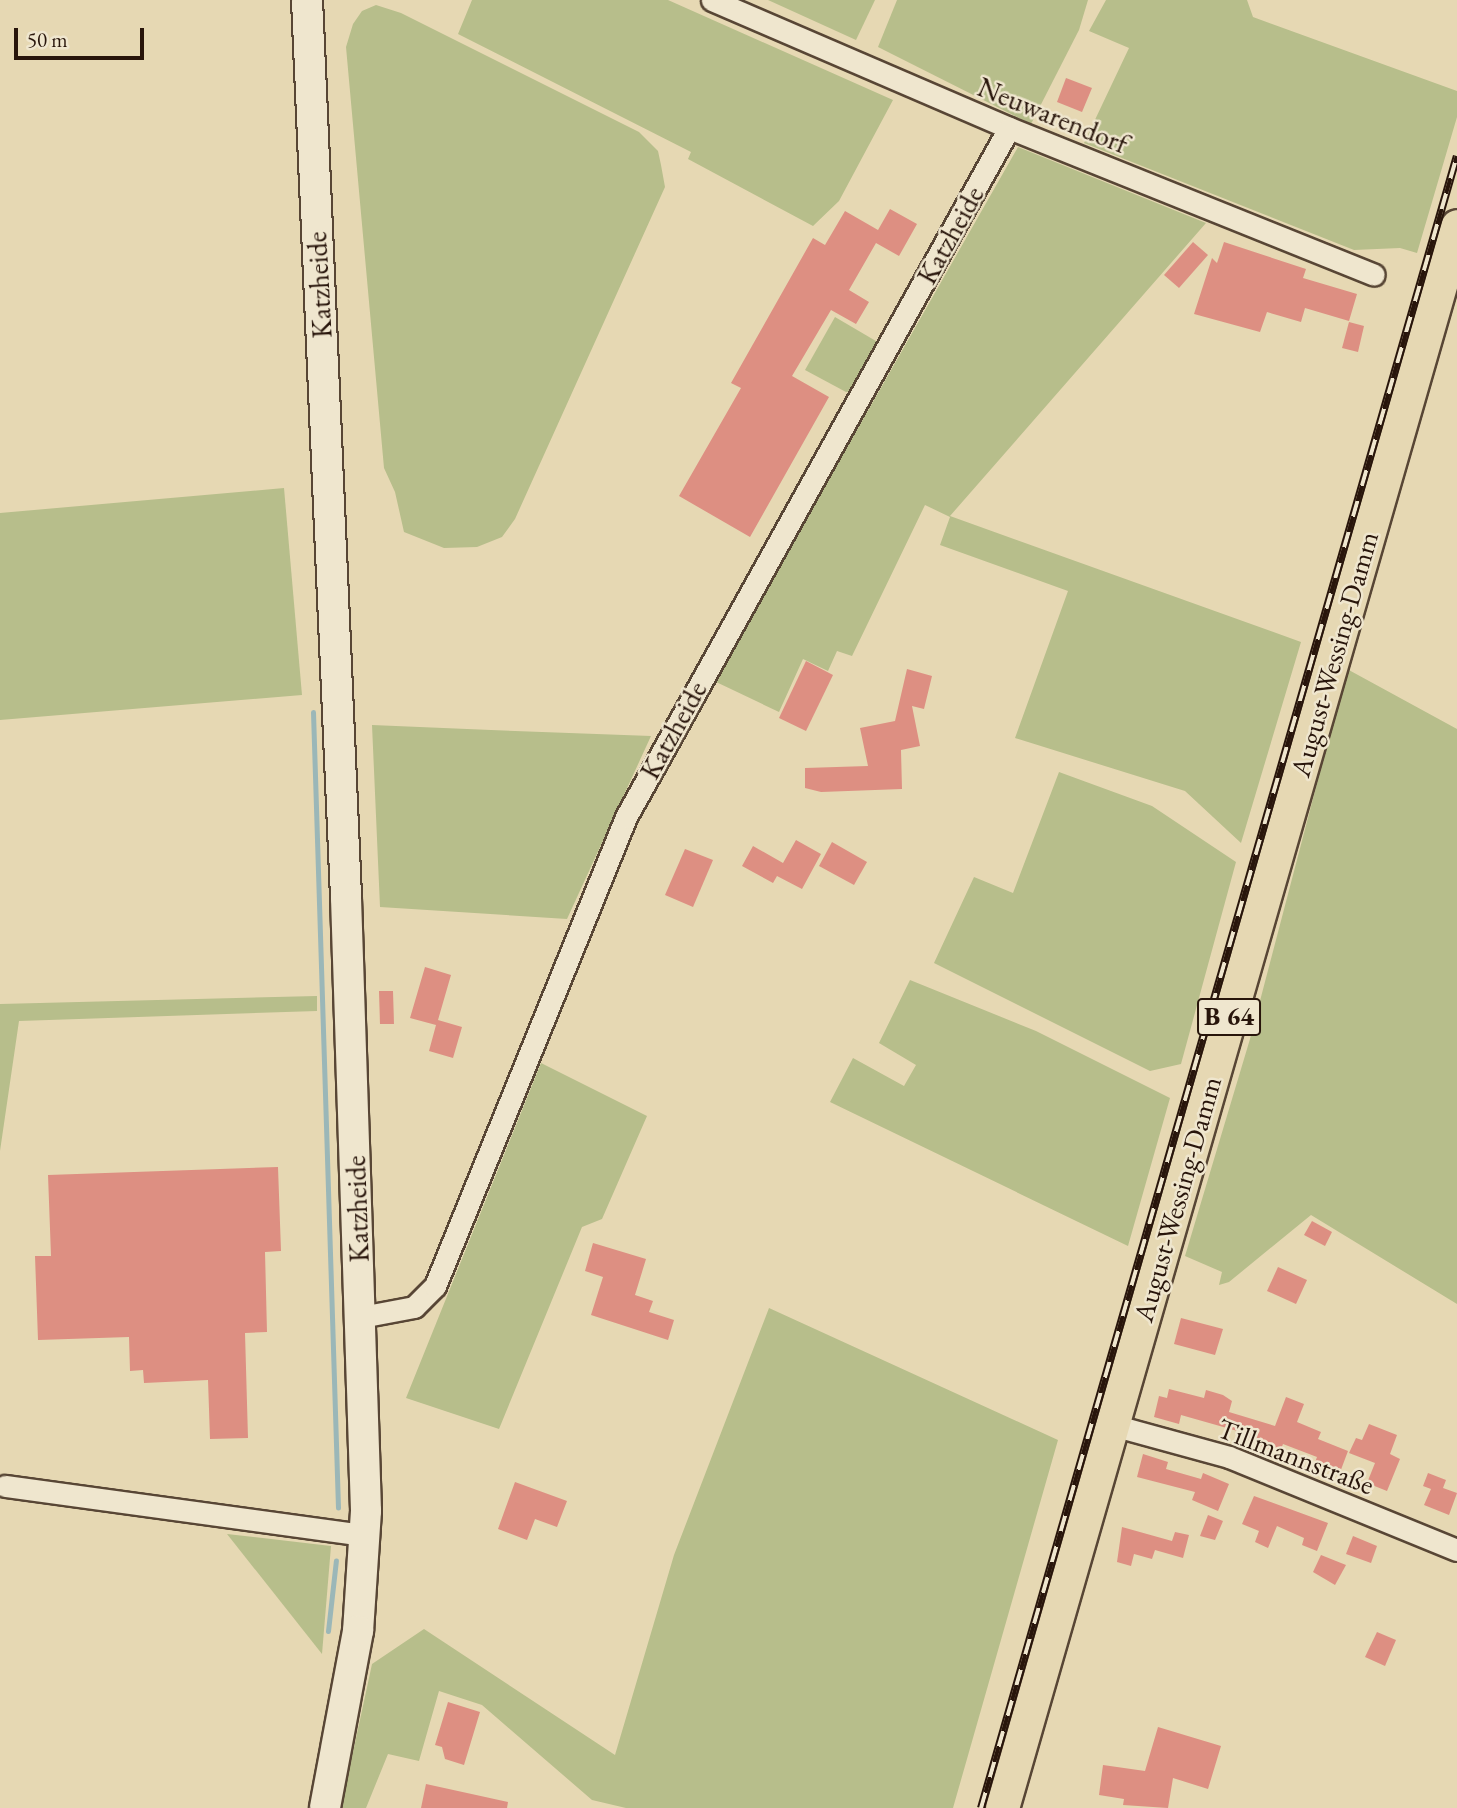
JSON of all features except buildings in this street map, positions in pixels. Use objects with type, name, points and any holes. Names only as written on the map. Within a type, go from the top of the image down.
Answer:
[{"type":"main road","name":"August-Wessing-Damm","points":[[1002,1808],[1457,226]]},
{"type":"street","name":"Katzheide","points":[[307,0],[361,1317],[365,1535],[353,1670],[324,1808]]},
{"type":"street","name":"Neuwarendorf","points":[[712,0],[1009,128],[1374,275]]},
{"type":"street","name":"Katzheide","points":[[361,1317],[414,1307],[435,1286],[625,817],[1009,128]]},
{"type":"street","name":"Tillmannstraße","points":[[1112,1425],[1229,1457],[1457,1549]]},
{"type":"street","points":[[5,1486],[365,1535]]},
{"type":"green space","points":[[472,0],[668,0],[893,100],[839,201],[813,226],[688,159],[691,152],[458,34]]},
{"type":"green space","points":[[768,0],[875,0],[856,40]]},
{"type":"green space","points":[[897,0],[1088,0],[1079,30],[1031,124],[878,47]]},
{"type":"green space","points":[[1106,0],[1247,0],[1253,17],[1457,91],[1457,117],[1417,253],[1400,248],[1354,250],[1084,143],[1129,48],[1089,31]]},
{"type":"green space","points":[[376,5],[401,13],[639,132],[658,151],[661,165],[665,187],[515,519],[502,537],[477,547],[444,548],[404,532],[395,492],[384,468],[346,47],[353,24],[362,11]]},
{"type":"green space","points":[[1018,147],[1206,223],[950,516],[1301,642],[1241,843],[1185,791],[1015,738],[1068,591],[940,545],[950,517],[925,505],[852,656],[837,651],[828,671],[803,659],[779,712],[714,681]]},
{"type":"green space","points":[[835,317],[881,344],[855,391],[846,392],[805,370]]},
{"type":"green space","points":[[284,488],[302,695],[0,720],[0,513]]},
{"type":"green space","points":[[1347,669],[1457,729],[1457,1304],[1311,1215],[1229,1282],[1219,1285],[1222,1272],[1185,1256],[1250,1039]]},
{"type":"green space","points":[[372,725],[651,736],[567,919],[380,907]]},
{"type":"green space","points":[[1059,772],[1152,806],[1236,862],[1181,1064],[1150,1071],[934,963],[974,877],[1013,893]]},
{"type":"green space","points":[[910,980],[1036,1031],[1170,1098],[1128,1246],[830,1102],[853,1058],[904,1086],[916,1065],[879,1043]]},
{"type":"green space","points":[[317,996],[317,1011],[19,1021],[0,1151],[0,1004]]},
{"type":"green space","points":[[541,1063],[647,1116],[602,1219],[582,1227],[499,1429],[406,1398]]},
{"type":"green space","points":[[769,1308],[1058,1440],[953,1808],[626,1808],[592,1800],[482,1705],[439,1691],[419,1761],[388,1754],[366,1808],[341,1808],[372,1664],[424,1629],[615,1755],[674,1555]]},
{"type":"green space","points":[[227,1534],[331,1546],[322,1654]]},
{"type":"waterway","points":[[313,712],[338,1508]]},
{"type":"waterway","points":[[328,1631],[336,1560]]},
{"type":"railway","points":[[981,1808],[1457,156]]}]
